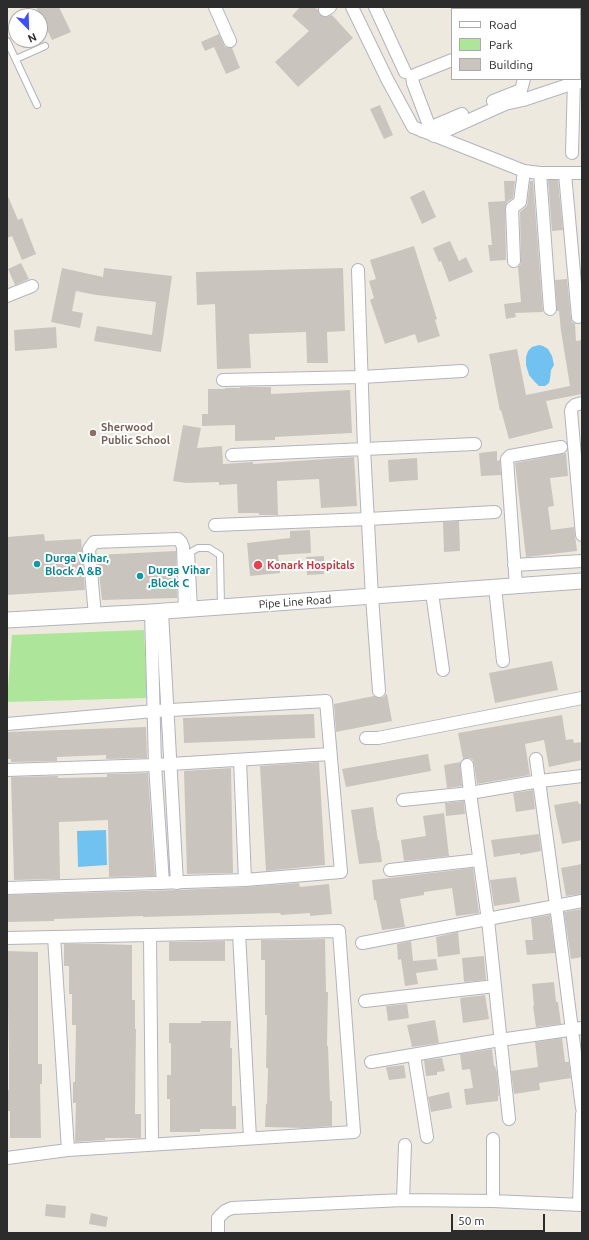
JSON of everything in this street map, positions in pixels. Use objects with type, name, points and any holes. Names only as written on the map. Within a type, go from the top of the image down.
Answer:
[{"type":"street","points":[[215,7],[230,41]]},
{"type":"street","points":[[352,7],[387,79],[428,130],[524,171],[565,174],[582,173]]},
{"type":"street","points":[[375,7],[405,72]]},
{"type":"street","points":[[387,79],[451,52]]},
{"type":"street","points":[[428,130],[412,83],[412,76],[451,60]]},
{"type":"street","points":[[428,130],[521,90],[524,80]]},
{"type":"street","points":[[428,130],[577,81],[572,154]]},
{"type":"street","points":[[514,261],[512,208],[520,202],[524,171]]},
{"type":"street","points":[[540,173],[550,308]]},
{"type":"street","points":[[565,174],[578,317]]},
{"type":"street","points":[[358,270],[364,448],[372,597],[379,690]]},
{"type":"street","points":[[7,296],[32,286]]},
{"type":"street","points":[[223,380],[362,377],[462,372]]},
{"type":"street","points":[[582,403],[575,405],[571,412],[582,535]]},
{"type":"street","points":[[232,455],[475,444]]},
{"type":"street","points":[[516,586],[507,459],[510,456],[561,447]]},
{"type":"street","points":[[215,525],[495,512]]},
{"type":"street","points":[[95,616],[89,549],[94,542],[178,539],[183,547],[190,609]]},
{"type":"street","points":[[514,565],[582,561]]},
{"type":"street","name":"Pipe Line Road","points":[[7,620],[156,612],[582,581]]},
{"type":"street","points":[[495,588],[503,661]]},
{"type":"street","points":[[432,593],[443,670]]},
{"type":"street","points":[[156,612],[152,641],[155,765],[163,883]]},
{"type":"street","points":[[156,612],[168,710],[177,883]]},
{"type":"street","points":[[366,738],[378,738],[582,698]]},
{"type":"street","points":[[7,724],[154,711],[326,701],[341,872],[245,880],[7,888]]},
{"type":"street","points":[[7,770],[155,765],[330,754]]},
{"type":"street","points":[[536,758],[556,905],[577,1029],[582,1108]]},
{"type":"street","points":[[240,760],[245,880]]},
{"type":"street","points":[[467,765],[488,920],[509,1119]]},
{"type":"street","points":[[403,800],[582,776]]},
{"type":"street","points":[[390,870],[479,860]]},
{"type":"street","points":[[362,943],[582,901]]},
{"type":"street","points":[[7,938],[339,931],[354,1132],[68,1150],[7,1158]]},
{"type":"street","points":[[239,933],[250,1138]]},
{"type":"street","points":[[150,935],[152,1144]]},
{"type":"street","points":[[54,937],[68,1150]]},
{"type":"street","points":[[364,1001],[495,986]]},
{"type":"street","points":[[371,1062],[500,1040],[577,1029]]},
{"type":"street","points":[[414,1055],[427,1137]]},
{"type":"street","points":[[218,1233],[218,1218],[225,1211],[232,1208],[403,1200],[493,1201],[581,1205],[582,1114]]},
{"type":"street","points":[[493,1139],[493,1201]]},
{"type":"street","points":[[403,1200],[405,1145]]},
{"type":"lane","points":[[7,41],[37,105]]},
{"type":"lane","points":[[16,59],[41,48]]},
{"type":"lane","points":[[190,609],[191,552],[198,548],[209,548],[220,555],[220,607]]},
{"type":"green space","points":[[144,630],[147,698],[7,702],[12,635]]},
{"type":"water","points":[[539,345],[548,349],[552,356],[554,365],[551,370],[549,383],[545,386],[539,386],[534,381],[529,375],[526,365],[528,351],[532,347]]},
{"type":"water","points":[[106,830],[107,865],[78,867],[77,831]]},
{"type":"building","points":[[59,7],[71,32],[52,40],[48,32],[48,8],[36,8]]},
{"type":"building","points":[[300,7],[314,7],[318,10],[319,14],[325,17],[332,15],[353,38],[298,87],[275,62],[309,31],[292,16]]},
{"type":"building","points":[[219,34],[225,47],[232,48],[240,68],[226,74],[214,47],[205,51],[201,42]]},
{"type":"building","points":[[380,105],[393,135],[384,139],[370,109]]},
{"type":"building","points":[[548,180],[558,180],[563,230],[552,231]]},
{"type":"building","points":[[504,181],[515,181],[513,198],[507,202],[505,208],[506,260],[490,261],[488,245],[492,245],[488,202],[505,201]]},
{"type":"building","points":[[530,181],[533,181],[543,312],[515,313],[516,317],[506,319],[504,304],[521,302],[518,267],[521,264],[520,212],[527,206]]},
{"type":"building","points":[[424,190],[436,217],[422,224],[410,197]]},
{"type":"building","points":[[7,194],[18,220],[22,218],[36,254],[22,260],[12,236],[7,238]]},
{"type":"building","points":[[450,241],[459,261],[466,257],[473,272],[449,282],[441,261],[439,262],[433,248]]},
{"type":"building","points":[[414,246],[437,319],[435,320],[440,336],[418,343],[415,334],[385,344],[370,300],[374,298],[369,281],[376,279],[370,260]]},
{"type":"building","points":[[21,263],[29,279],[15,285],[8,269]]},
{"type":"building","points":[[62,268],[103,277],[104,268],[172,276],[161,352],[94,341],[97,326],[152,335],[156,302],[96,295],[76,291],[72,311],[83,313],[80,328],[51,322]]},
{"type":"building","points":[[343,268],[345,331],[327,332],[328,363],[307,363],[306,332],[249,334],[251,368],[217,369],[215,304],[197,305],[196,272]]},
{"type":"building","points":[[567,279],[571,318],[572,322],[575,324],[576,341],[582,340],[582,394],[546,401],[553,428],[509,439],[501,410],[500,411],[489,354],[517,349],[526,395],[570,386],[559,311],[557,311],[555,280]]},
{"type":"building","points":[[56,327],[57,348],[15,351],[14,330]]},
{"type":"building","points":[[271,387],[271,394],[350,390],[352,433],[275,437],[275,440],[235,441],[235,425],[202,426],[202,414],[208,414],[208,389]]},
{"type":"building","points":[[183,425],[201,428],[197,448],[222,446],[223,464],[253,462],[253,464],[354,457],[357,506],[321,508],[319,479],[277,481],[278,515],[238,513],[237,484],[219,485],[219,482],[186,483],[173,481]]},
{"type":"building","points":[[497,451],[497,461],[500,460],[501,475],[481,476],[479,453]]},
{"type":"building","points":[[566,453],[568,476],[550,478],[554,506],[548,507],[551,530],[574,527],[577,551],[526,557],[515,463]]},
{"type":"building","points":[[417,458],[418,480],[389,482],[388,460]]},
{"type":"building","points":[[459,521],[460,551],[444,552],[443,522]]},
{"type":"building","points":[[310,530],[311,553],[278,555],[280,573],[250,576],[247,543],[290,538],[290,531]]},
{"type":"building","name":"Durga Vihar, Block A &B","points":[[44,534],[45,541],[81,539],[85,590],[7,595],[7,537]]},
{"type":"building","name":"Durga Vihar ,Block C","points":[[176,551],[177,598],[102,600],[97,555]]},
{"type":"building","points":[[324,556],[324,574],[307,575],[306,557]]},
{"type":"building","points":[[552,661],[558,690],[495,703],[489,673]]},
{"type":"building","points":[[386,694],[392,721],[336,732],[334,704],[374,696],[380,698],[384,697]]},
{"type":"building","points":[[314,714],[315,738],[184,743],[183,718]]},
{"type":"building","points":[[562,715],[566,740],[573,739],[574,743],[582,742],[582,760],[549,767],[544,740],[525,744],[530,775],[477,784],[473,760],[470,758],[463,759],[458,733]]},
{"type":"building","points":[[146,727],[147,758],[106,759],[106,755],[57,757],[57,761],[11,762],[11,759],[7,759],[7,732]]},
{"type":"building","points":[[428,754],[431,771],[346,787],[342,769]]},
{"type":"building","points":[[319,762],[325,865],[266,871],[260,766]]},
{"type":"building","points":[[460,762],[462,786],[447,788],[444,765]]},
{"type":"building","points":[[231,768],[233,873],[187,874],[184,771]]},
{"type":"building","points":[[148,773],[155,876],[109,877],[108,820],[59,822],[60,879],[14,880],[11,777],[107,777],[107,774]]},
{"type":"building","points":[[533,790],[535,809],[516,812],[513,793]]},
{"type":"building","points":[[464,801],[465,814],[446,816],[445,803]]},
{"type":"building","points":[[578,801],[579,804],[582,804],[582,840],[562,844],[554,805]]},
{"type":"building","points":[[373,807],[382,862],[359,864],[351,810]]},
{"type":"building","points":[[444,813],[449,856],[404,861],[401,840],[426,836],[423,816]]},
{"type":"building","points":[[539,834],[541,851],[520,855],[520,853],[494,857],[491,840]]},
{"type":"building","points":[[582,864],[582,894],[566,896],[561,868]]},
{"type":"building","points":[[473,868],[479,913],[456,916],[452,888],[424,892],[424,895],[400,899],[405,927],[382,930],[376,900],[374,900],[372,880]]},
{"type":"building","points":[[516,877],[520,902],[494,906],[490,880]]},
{"type":"building","points":[[299,883],[300,887],[329,884],[332,914],[310,916],[310,913],[281,915],[280,913],[143,916],[7,922],[7,895],[177,890]]},
{"type":"building","points":[[582,909],[582,957],[571,959],[564,912]]},
{"type":"building","points":[[550,915],[555,953],[527,955],[525,940],[533,940],[531,918]]},
{"type":"building","points":[[458,932],[460,954],[438,957],[436,937]]},
{"type":"building","points":[[325,939],[326,992],[328,992],[327,1046],[330,1101],[332,1101],[332,1126],[306,1128],[265,1127],[268,1068],[266,1068],[267,1015],[265,1015],[265,960],[261,960],[261,940]]},
{"type":"building","points":[[225,941],[225,961],[169,961],[169,942]]},
{"type":"building","points":[[411,941],[413,961],[436,959],[438,970],[416,973],[418,984],[405,986],[401,959],[398,960],[397,944]]},
{"type":"building","points":[[64,944],[132,945],[132,1000],[135,1000],[136,1029],[135,1114],[141,1114],[141,1138],[105,1138],[105,1140],[75,1142],[76,1103],[73,1103],[73,1082],[75,1082],[76,1025],[72,1025],[72,994],[69,994],[69,966],[64,966]]},
{"type":"building","points":[[7,951],[38,952],[38,1064],[42,1064],[42,1084],[40,1084],[41,1138],[10,1138],[10,1111],[7,1111],[7,1090],[9,1090],[9,1056]]},
{"type":"building","points":[[484,956],[486,980],[464,982],[462,958]]},
{"type":"building","points":[[554,982],[556,1002],[558,1002],[561,1024],[536,1027],[532,984]]},
{"type":"building","points":[[485,995],[489,1019],[463,1023],[460,998]]},
{"type":"building","points":[[407,1004],[409,1018],[388,1021],[386,1006]]},
{"type":"building","points":[[435,1020],[439,1043],[412,1047],[407,1025]]},
{"type":"building","points":[[201,1021],[231,1021],[230,1048],[232,1048],[232,1106],[236,1106],[236,1129],[200,1129],[200,1132],[170,1132],[170,1099],[167,1099],[167,1075],[171,1075],[171,1043],[169,1043],[169,1023],[201,1023]]},
{"type":"building","points":[[562,1038],[565,1062],[569,1062],[571,1078],[539,1083],[540,1090],[514,1094],[511,1071],[538,1067],[535,1042]]},
{"type":"building","points":[[492,1049],[494,1066],[497,1073],[498,1101],[466,1105],[464,1089],[473,1088],[470,1069],[462,1070],[460,1054]]},
{"type":"building","points":[[442,1058],[445,1071],[437,1072],[437,1075],[426,1076],[424,1060]]},
{"type":"building","points":[[404,1065],[406,1078],[389,1080],[386,1067]]},
{"type":"building","points":[[449,1092],[452,1108],[431,1112],[428,1097]]},
{"type":"building","points":[[46,1204],[66,1206],[65,1218],[45,1216]]},
{"type":"building","points":[[91,1213],[108,1217],[106,1227],[89,1224]]},
{"type":"place","name":"Sherwood Public School","points":[[93,433]]},
{"type":"place","name":"Durga Vihar, Block A &B","points":[[37,564]]},
{"type":"place","name":"Konark Hospitals","points":[[258,565]]},
{"type":"place","name":"Durga Vihar ,Block C","points":[[140,576]]}]
